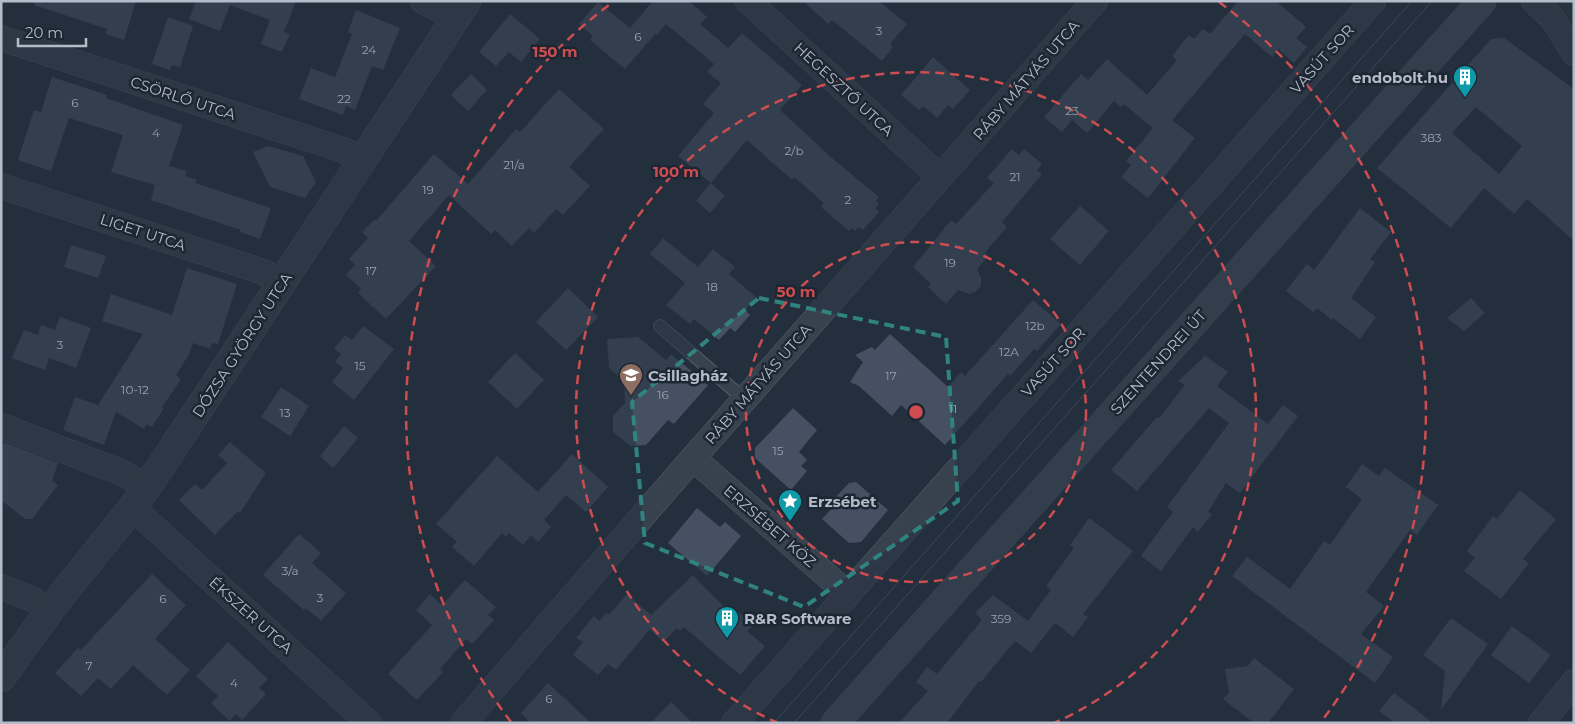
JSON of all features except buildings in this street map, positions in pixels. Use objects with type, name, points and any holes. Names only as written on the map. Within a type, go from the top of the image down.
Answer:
[{"type":"main road","name":"SZENTENDREI ÚT","points":[[835,723],[1482,1]]},
{"type":"street","points":[[423,1],[461,9]]},
{"type":"street","name":"HEGESZTŐ UTCA","points":[[748,1],[940,177]]},
{"type":"street","name":"RÁBY MÁTYÁS UTCA","points":[[464,723],[693,458],[1095,1]]},
{"type":"street","name":"VASÚT SOR","points":[[734,723],[1373,1]]},
{"type":"street","points":[[1534,1],[1553,18],[1574,53]]},
{"type":"street","name":"DÓZSA GYÖRGY UTCA","points":[[1,678],[50,610],[140,497],[461,9]]},
{"type":"street","name":"CSÖRLŐ UTCA","points":[[1,38],[343,150],[363,160]]},
{"type":"street","name":"LIGET UTCA","points":[[1,186],[261,271],[283,282]]},
{"type":"street","name":"ÉKSZER UTCA","points":[[1,426],[123,473],[140,497],[148,521],[369,723]]},
{"type":"street","name":"ERZSÉBET KÖZ","points":[[693,458],[848,594]]},
{"type":"street","points":[[1,587],[32,599],[50,610]]},
{"type":"street","points":[[1541,723],[1574,682]]},
{"type":"lane","points":[[660,326],[745,400]]},
{"type":"highlighted area","points":[[759,298],[946,337],[958,501],[804,607],[645,543],[632,402]]},
{"type":"green space","points":[[1558,1],[1574,1],[1574,24]]},
{"type":"tram line","points":[[774,723],[1412,1]]},
{"type":"tram line","points":[[794,723],[1432,1]]},
{"type":"place","name":"endobolt.hu","points":[[1465,98]]},
{"type":"place","name":"Csillagház","points":[[631,396]]},
{"type":"place","name":"Erzsébet","points":[[790,522]]},
{"type":"place","name":"R&R Software","points":[[727,639]]}]
